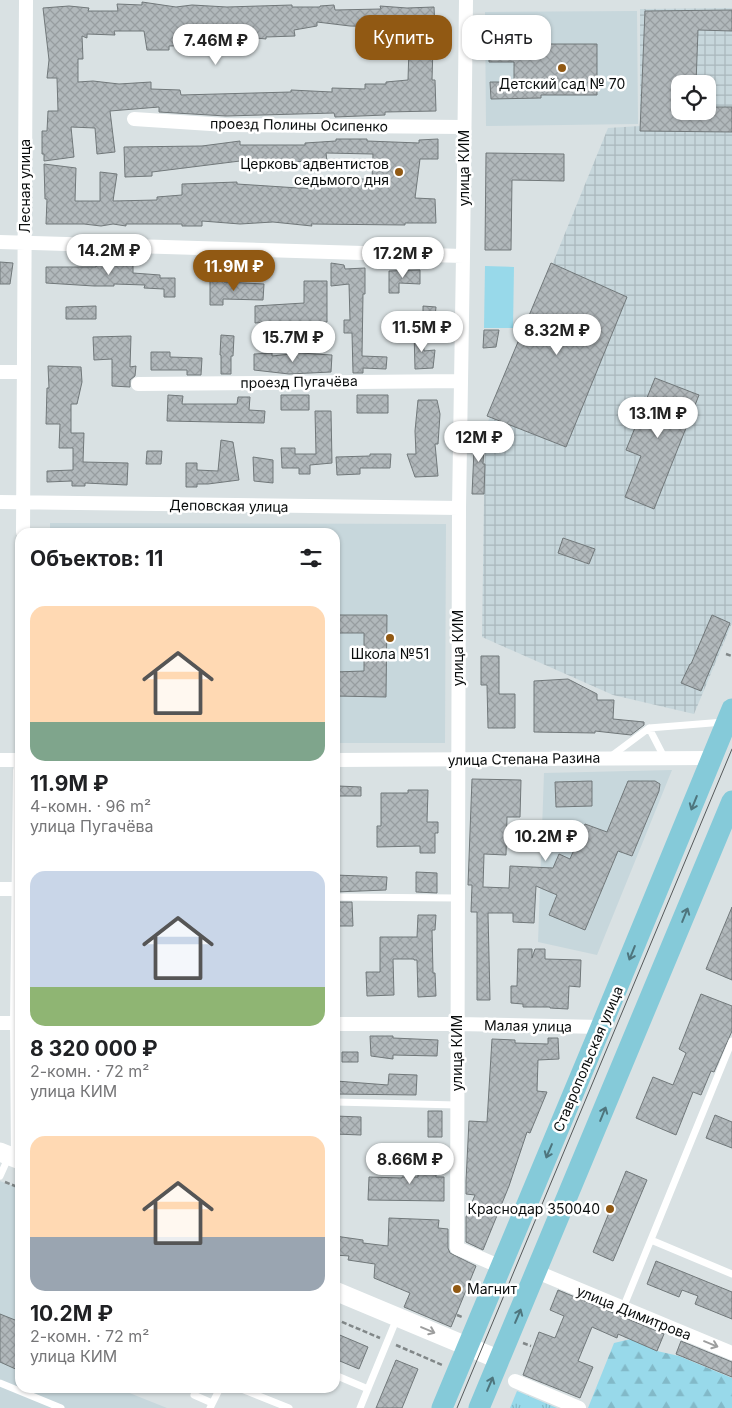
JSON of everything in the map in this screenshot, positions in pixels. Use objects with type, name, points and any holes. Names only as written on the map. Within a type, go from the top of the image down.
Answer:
[{"type":"main road","name":"Ставропольская улица","points":[[442,1408],[729,715]]},
{"type":"main road","points":[[480,1408],[732,801]]},
{"type":"street","name":"Лесная улица","points":[[23,528],[26,0]]},
{"type":"street","points":[[459,0],[478,0]]},
{"type":"street","name":"улица КИМ","points":[[466,0],[464,256],[460,381],[459,508],[457,1248],[501,1267]]},
{"type":"street","name":"проезд Полины Осипенко","points":[[134,119],[226,125],[464,127]]},
{"type":"street","points":[[0,242],[464,256]]},
{"type":"street","points":[[0,372],[24,372]]},
{"type":"street","name":"проезд Пугачёва","points":[[138,384],[460,381]]},
{"type":"street","name":"Деповская улица","points":[[0,502],[459,508]]},
{"type":"street","name":"улица Степана Разина","points":[[340,760],[712,758]]},
{"type":"street","points":[[0,760],[15,760]]},
{"type":"street","points":[[0,889],[15,891]]},
{"type":"street","points":[[0,1022],[15,1023]]},
{"type":"street","name":"Малая улица","points":[[340,1024],[601,1027]]},
{"type":"street","points":[[12,1156],[15,1129]]},
{"type":"street","name":"улица Димитрова","points":[[537,1272],[732,1353]]},
{"type":"street","points":[[340,1293],[500,1360]]},
{"type":"street","points":[[514,1381],[578,1408]]},
{"type":"lane","points":[[609,758],[649,728],[729,715]]},
{"type":"lane","points":[[649,728],[664,757]]},
{"type":"lane","points":[[340,897],[457,898]]},
{"type":"lane","points":[[623,1308],[732,1041]]},
{"type":"lane","points":[[340,1102],[457,1105]]},
{"type":"lane","points":[[0,1178],[12,1156]]},
{"type":"lane","points":[[651,1240],[732,1274]]},
{"type":"lane","points":[[360,1408],[398,1318]]},
{"type":"lane","points":[[340,1377],[368,1389]]},
{"type":"lane","points":[[0,1383],[15,1389]]},
{"type":"lane","points":[[24,1393],[61,1408]]},
{"type":"lane","points":[[194,1395],[211,1405],[217,1393]]},
{"type":"lane","points":[[252,1393],[289,1408]]},
{"type":"path","points":[[726,654],[732,656]]},
{"type":"path","points":[[0,1178],[15,1186]]},
{"type":"shaded area","points":[[732,8],[732,623],[694,714],[613,695],[482,637],[485,429],[608,128],[640,126],[640,9]]},
{"type":"shaded area","name":"Детский сад № 70","points":[[637,11],[638,124],[486,126],[485,60],[551,60],[551,15],[485,15],[485,12]]},
{"type":"shaded area","name":"Школа №51","points":[[50,523],[446,524],[445,743],[340,743],[340,528],[50,528]]},
{"type":"shaded area","points":[[672,770],[597,955],[538,942],[544,773]]},
{"type":"shaded area","points":[[0,1181],[15,1187],[15,1393],[130,1393],[167,1408],[0,1408]]},
{"type":"green space","points":[[485,266],[514,267],[513,328],[484,328]]},
{"type":"green space","points":[[631,1339],[657,1351],[679,1356],[732,1378],[732,1408],[588,1408],[614,1343]]},
{"type":"green space","points":[[517,1391],[557,1408],[510,1408]]},
{"type":"building","points":[[142,2],[176,7],[192,5],[227,7],[292,5],[292,7],[320,7],[334,5],[335,10],[381,9],[380,6],[434,7],[434,15],[355,15],[355,26],[317,22],[317,26],[294,30],[295,36],[266,37],[266,39],[228,35],[229,52],[203,54],[203,45],[169,46],[169,50],[147,50],[144,31],[114,31],[115,35],[87,34],[87,38],[82,36],[83,59],[78,59],[78,82],[93,81],[119,84],[151,82],[151,89],[180,90],[181,95],[291,92],[291,90],[332,92],[332,88],[365,89],[365,84],[386,84],[386,82],[408,80],[409,60],[433,60],[432,80],[435,80],[436,111],[385,112],[385,115],[335,117],[334,113],[226,116],[159,112],[159,107],[110,111],[115,152],[97,154],[95,128],[71,127],[74,157],[44,161],[44,154],[42,154],[42,131],[47,131],[48,111],[58,111],[57,78],[47,78],[49,60],[43,8],[69,6],[89,8],[88,11],[118,11],[117,4],[142,5]]},
{"type":"building","points":[[732,10],[732,31],[698,30],[696,75],[671,75],[671,120],[716,120],[716,107],[732,107],[732,132],[640,131],[645,11]]},
{"type":"building","points":[[551,44],[597,44],[597,95],[541,95],[541,98],[491,99],[490,82],[514,82],[514,62],[489,62],[489,60],[551,60]]},
{"type":"building","points":[[336,139],[419,143],[419,140],[438,139],[438,159],[420,159],[415,198],[435,199],[436,223],[405,223],[405,225],[311,224],[312,226],[273,222],[240,224],[202,221],[202,226],[182,226],[182,224],[126,224],[126,226],[113,224],[101,226],[46,224],[47,199],[45,199],[44,164],[76,168],[75,201],[100,201],[100,172],[117,174],[113,201],[157,200],[157,197],[182,195],[182,184],[237,182],[237,184],[314,189],[314,185],[330,185],[330,179],[372,179],[373,154],[326,153],[327,161],[248,164],[248,160],[152,172],[152,176],[125,177],[124,147],[202,146],[240,141],[240,145],[305,145],[305,143],[336,141]]},
{"type":"building","points":[[486,153],[564,154],[564,181],[512,180],[511,250],[485,250]]},
{"type":"building","points":[[116,259],[116,261],[133,259],[133,273],[160,275],[160,278],[175,278],[175,297],[164,297],[164,289],[144,288],[145,285],[114,284],[114,286],[94,286],[46,283],[46,267],[96,267],[96,260]]},
{"type":"building","points":[[0,262],[13,263],[10,284],[0,284]]},
{"type":"building","points":[[331,263],[344,265],[345,269],[365,268],[362,356],[387,357],[386,369],[363,368],[363,373],[353,373],[352,333],[344,333],[344,320],[350,320],[349,284],[331,286]]},
{"type":"building","points":[[551,263],[627,297],[566,447],[487,416]]},
{"type":"building","points":[[420,270],[420,284],[399,283],[399,293],[389,293],[389,271]]},
{"type":"building","points":[[210,279],[224,280],[224,282],[264,284],[263,300],[223,299],[223,305],[210,305]]},
{"type":"building","points":[[304,281],[327,281],[327,322],[270,325],[270,322],[255,323],[255,306],[304,303]]},
{"type":"building","points":[[96,306],[96,319],[66,319],[66,307]]},
{"type":"building","points":[[423,306],[436,307],[435,317],[423,317]]},
{"type":"building","points":[[414,330],[423,330],[424,351],[435,350],[433,368],[415,369]]},
{"type":"building","points":[[484,330],[499,330],[496,347],[483,348]]},
{"type":"building","points":[[221,335],[234,336],[231,374],[221,374]]},
{"type":"building","points":[[131,336],[130,367],[136,366],[135,376],[130,380],[130,387],[112,386],[112,359],[94,360],[93,337]]},
{"type":"building","points":[[151,352],[170,352],[170,357],[202,358],[201,375],[187,375],[187,370],[151,370]]},
{"type":"building","points":[[272,353],[272,356],[300,353],[332,355],[331,372],[289,374],[254,370],[254,354]]},
{"type":"building","points":[[48,366],[81,367],[82,382],[77,404],[71,404],[71,433],[84,433],[83,462],[128,463],[127,485],[85,483],[85,486],[72,486],[72,481],[47,482],[47,471],[73,470],[73,448],[59,448],[60,424],[46,424],[47,388],[49,388]]},
{"type":"building","points":[[655,378],[699,395],[654,509],[625,497],[641,456],[626,450]]},
{"type":"building","points":[[168,395],[183,396],[182,404],[237,404],[238,397],[250,397],[249,410],[265,411],[264,423],[167,421]]},
{"type":"building","points":[[281,395],[309,395],[309,410],[281,410]]},
{"type":"building","points":[[357,395],[388,395],[388,413],[357,413]]},
{"type":"building","points":[[418,400],[437,400],[440,414],[438,444],[435,444],[438,476],[415,477],[407,454],[416,454],[415,431]]},
{"type":"building","points":[[315,411],[331,411],[332,463],[310,465],[310,474],[299,474],[299,468],[282,468],[281,448],[295,448],[295,454],[316,454]]},
{"type":"building","points":[[475,429],[485,429],[484,494],[472,494]]},
{"type":"building","points":[[221,440],[233,442],[239,480],[197,484],[197,487],[186,487],[186,463],[197,463],[197,470],[218,471]]},
{"type":"building","points":[[147,451],[162,451],[161,464],[146,464]]},
{"type":"building","points":[[370,454],[391,454],[390,468],[360,468],[360,474],[337,475],[336,457],[370,456]]},
{"type":"building","points":[[253,457],[273,460],[273,483],[254,481]]},
{"type":"building","points":[[563,538],[595,549],[589,564],[558,553]]},
{"type":"building","points":[[340,615],[387,615],[386,697],[340,696],[340,672],[364,671],[364,633],[340,633]]},
{"type":"building","points":[[712,615],[730,623],[701,691],[681,683]]},
{"type":"building","points":[[481,656],[499,656],[499,694],[515,694],[515,728],[488,728],[487,685],[481,685]]},
{"type":"building","points":[[568,679],[597,694],[597,700],[614,700],[613,719],[644,722],[644,725],[631,735],[595,731],[595,733],[534,732],[534,681]]},
{"type":"building","points":[[472,779],[521,780],[520,817],[507,817],[506,855],[484,854],[483,887],[509,888],[510,866],[553,868],[559,854],[570,859],[585,824],[607,832],[628,781],[655,781],[660,784],[659,791],[632,856],[618,851],[585,930],[549,915],[557,895],[536,886],[534,923],[513,922],[513,913],[488,913],[490,1000],[477,1000],[477,912],[471,912],[472,885],[468,885]]},
{"type":"building","points":[[592,781],[592,806],[556,807],[555,782]]},
{"type":"building","points":[[340,786],[361,787],[361,796],[340,796]]},
{"type":"building","points":[[408,790],[428,790],[427,822],[438,822],[438,833],[435,833],[435,853],[420,853],[420,846],[377,847],[377,826],[381,826],[381,793],[408,793]]},
{"type":"building","points":[[416,872],[437,873],[437,893],[416,892]]},
{"type":"building","points":[[340,875],[387,877],[386,890],[340,892]]},
{"type":"building","points":[[340,902],[352,902],[353,926],[340,926]]},
{"type":"building","points":[[732,907],[732,980],[706,969]]},
{"type":"building","points":[[418,915],[436,915],[435,930],[432,930],[433,973],[435,973],[436,996],[418,997],[417,960],[393,959],[394,995],[367,996],[366,972],[380,972],[380,937],[417,937]]},
{"type":"building","points":[[518,949],[532,949],[532,958],[535,949],[545,949],[545,959],[581,960],[580,987],[569,986],[568,1009],[523,1007],[523,1004],[511,1003],[511,986],[517,986]]},
{"type":"building","points":[[701,994],[732,1006],[732,1031],[714,1072],[711,1071],[701,1095],[693,1092],[676,1135],[636,1118],[653,1077],[673,1085],[686,1053],[679,1049]]},
{"type":"building","points":[[370,1036],[438,1040],[437,1056],[393,1055],[393,1059],[371,1056]]},
{"type":"building","points":[[548,1038],[558,1038],[559,1059],[538,1060],[537,1091],[547,1092],[530,1133],[527,1132],[509,1186],[483,1250],[466,1242],[466,1217],[475,1195],[466,1194],[466,1181],[469,1121],[487,1122],[492,1039],[515,1040],[515,1043],[548,1044]]},
{"type":"building","points":[[342,1052],[358,1052],[358,1062],[342,1062]]},
{"type":"building","points":[[389,1074],[417,1075],[416,1095],[340,1094],[340,1081],[388,1085]]},
{"type":"building","points":[[428,1111],[442,1111],[442,1137],[428,1137]]},
{"type":"building","points":[[715,1115],[732,1122],[732,1148],[706,1138]]},
{"type":"building","points":[[340,1116],[361,1117],[361,1135],[340,1134]]},
{"type":"building","points":[[418,1157],[436,1157],[436,1177],[444,1177],[444,1201],[368,1200],[369,1177],[418,1177]]},
{"type":"building","points":[[626,1171],[647,1180],[613,1261],[593,1252]]},
{"type":"building","points":[[389,1218],[439,1220],[438,1228],[448,1229],[448,1248],[450,1253],[476,1266],[451,1327],[404,1307],[410,1293],[374,1278],[375,1264],[348,1260],[349,1256],[340,1255],[340,1237],[363,1240],[363,1243],[388,1246]]},
{"type":"building","points":[[656,1261],[732,1292],[732,1319],[695,1304],[698,1296],[682,1290],[679,1297],[647,1284]]},
{"type":"building","points":[[558,1290],[664,1334],[657,1351],[618,1334],[617,1338],[592,1327],[578,1361],[593,1367],[580,1398],[523,1375],[539,1332],[555,1338],[564,1316],[550,1310]]},
{"type":"building","points":[[0,1314],[15,1320],[15,1369],[0,1362]]},
{"type":"building","points":[[340,1335],[368,1347],[359,1369],[340,1361]]},
{"type":"building","points":[[681,1341],[732,1362],[732,1377],[676,1354]]},
{"type":"building","points":[[396,1360],[418,1369],[402,1408],[376,1408]]},
{"type":"tram line","points":[[457,1408],[732,749]]},
{"type":"place","name":"Детский сад № 70","points":[[562,68]]},
{"type":"place","name":"Церковь адвентистов седьмого дня","points":[[399,172]]},
{"type":"place","name":"Школа №51","points":[[390,638]]},
{"type":"place","name":"Краснодар 350040","points":[[610,1209]]},
{"type":"place","name":"Магнит","points":[[457,1289]]}]
